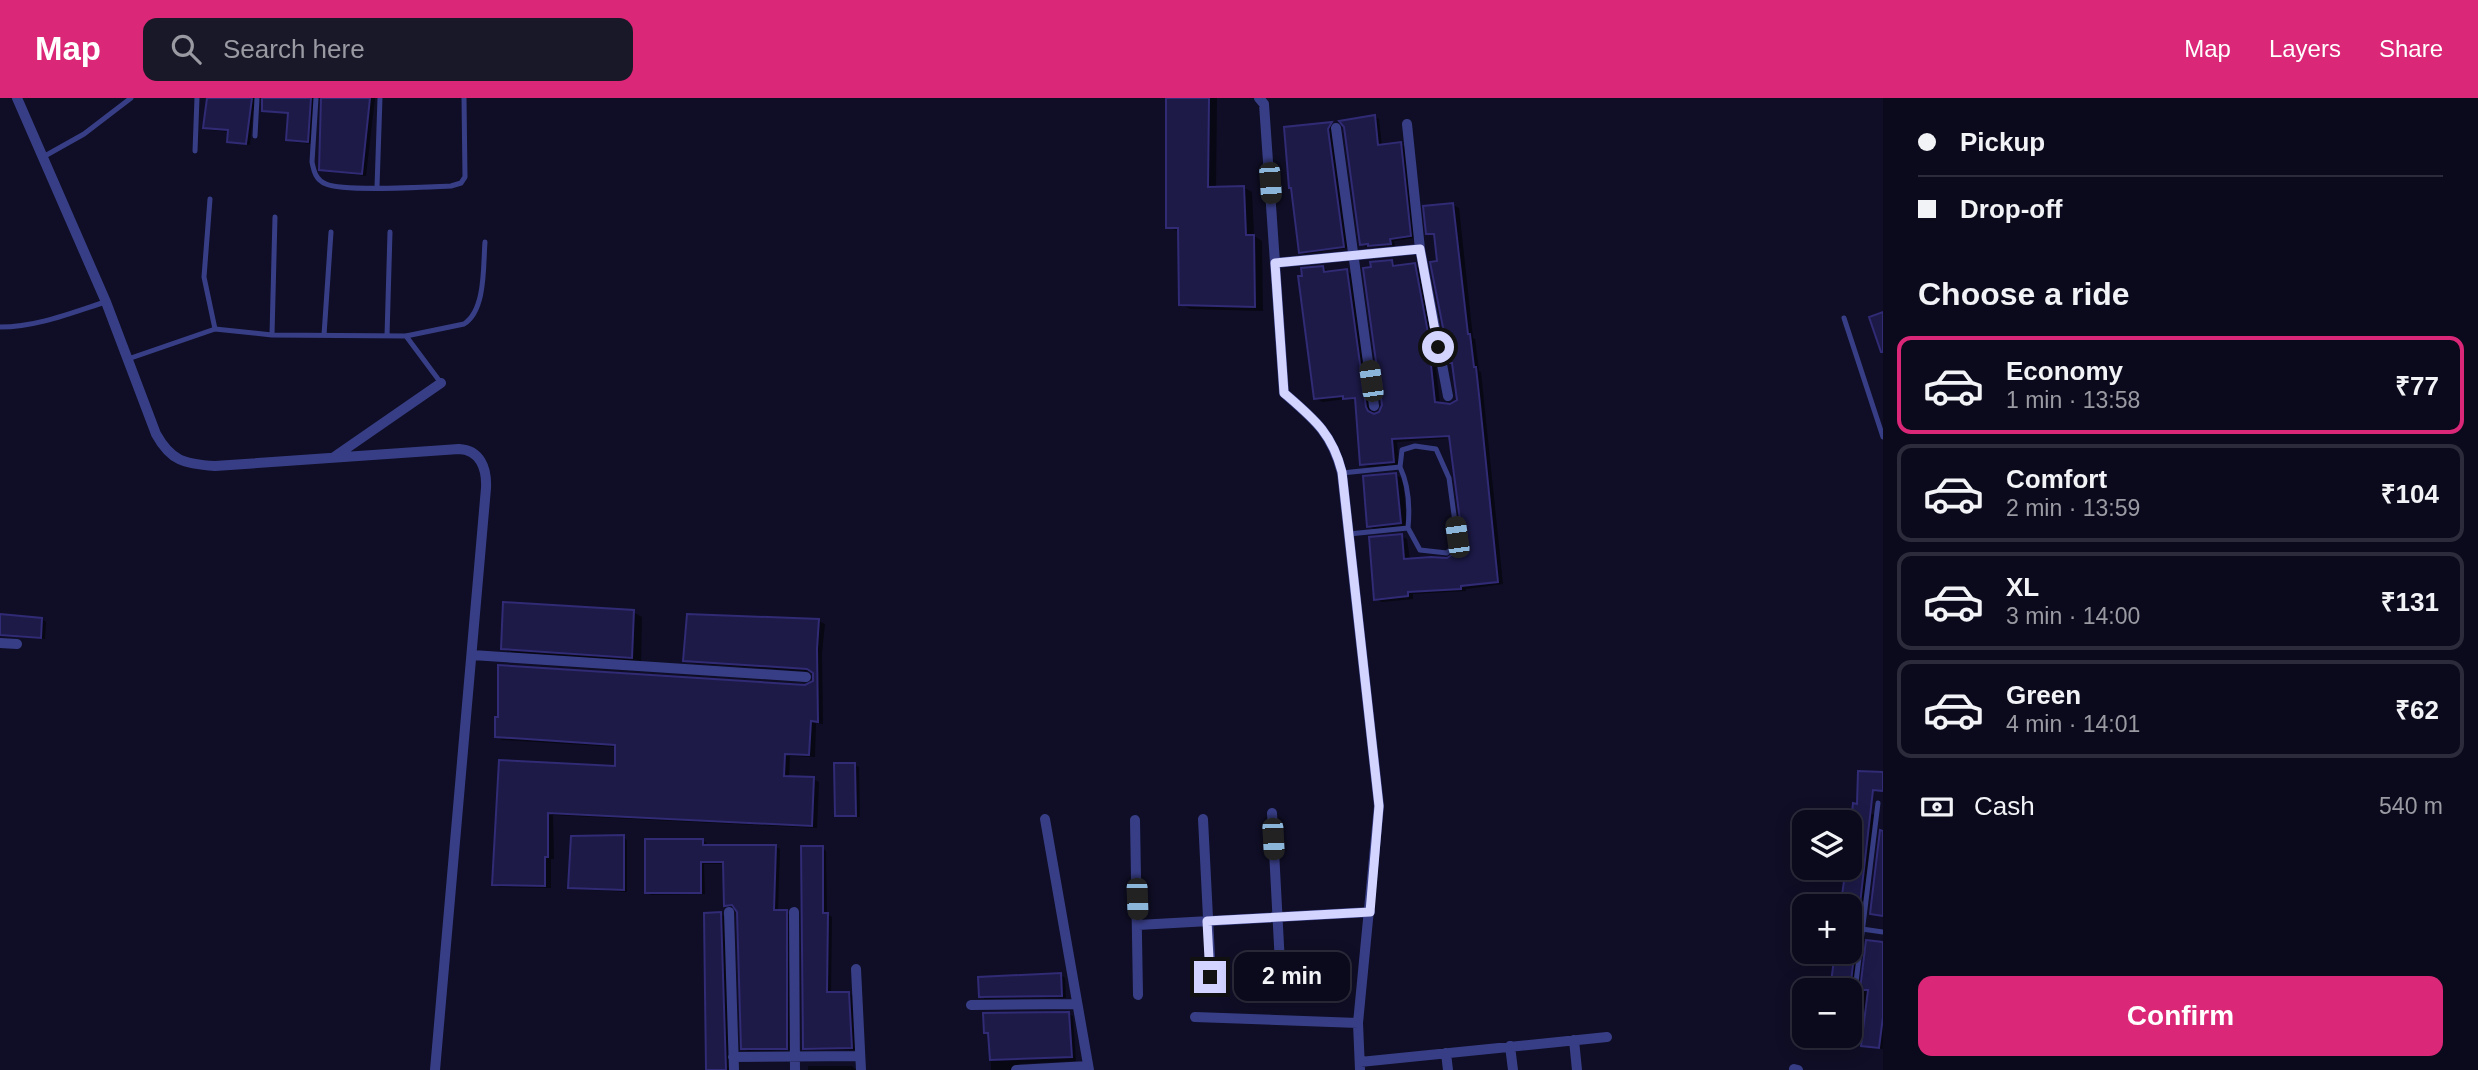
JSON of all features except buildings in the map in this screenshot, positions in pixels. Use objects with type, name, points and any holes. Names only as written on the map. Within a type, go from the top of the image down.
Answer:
[{"type":"street","points":[[17,98],[106,302],[156,434],[164,448],[176,460],[215,466],[467,449],[476,454],[484,466],[487,477],[435,1070]]},
{"type":"street","points":[[1259,98],[1264,104],[1284,393],[1314,419],[1336,449],[1342,472],[1379,806],[1358,1024],[1360,1066],[1446,1053],[1607,1037]]},
{"type":"street","points":[[1407,124],[1420,249],[1448,396]]},
{"type":"street","points":[[1336,128],[1374,406]]},
{"type":"street","points":[[1275,263],[1420,249]]},
{"type":"street","points":[[333,457],[441,383]]},
{"type":"street","points":[[0,643],[17,644]]},
{"type":"street","points":[[472,655],[806,677]]},
{"type":"street","points":[[1272,813],[1281,983]]},
{"type":"street","points":[[1016,1070],[1089,1068],[1045,819]]},
{"type":"street","points":[[1203,819],[1210,977]]},
{"type":"street","points":[[1135,820],[1138,995]]},
{"type":"street","points":[[729,912],[734,1070]]},
{"type":"street","points":[[794,912],[795,1070]]},
{"type":"street","points":[[1138,925],[1370,912]]},
{"type":"street","points":[[856,969],[861,1070]]},
{"type":"street","points":[[971,1004],[1077,1004]]},
{"type":"street","points":[[1195,1017],[1358,1024]]},
{"type":"street","points":[[1574,1040],[1577,1070]]},
{"type":"street","points":[[1510,1046],[1513,1070]]},
{"type":"street","points":[[1446,1053],[1448,1070]]},
{"type":"street","points":[[733,1057],[860,1056]]},
{"type":"lane","points":[[43,157],[84,134],[131,98]]},
{"type":"lane","points":[[195,151],[197,98]]},
{"type":"lane","points":[[255,136],[257,98]]},
{"type":"lane","points":[[316,98],[312,162],[319,180],[333,187],[451,186],[461,183],[466,177],[464,98]]},
{"type":"lane","points":[[377,187],[380,98]]},
{"type":"lane","points":[[210,199],[204,277],[215,329]]},
{"type":"lane","points":[[272,335],[275,217]]},
{"type":"lane","points":[[324,335],[331,232]]},
{"type":"lane","points":[[387,336],[390,232]]},
{"type":"lane","points":[[128,359],[215,329],[272,335],[406,336],[464,324],[472,319],[479,304],[485,242]]},
{"type":"lane","points":[[0,327],[44,321],[106,302]]},
{"type":"lane","points":[[1844,318],[1883,437]]},
{"type":"lane","points":[[406,336],[441,383]]},
{"type":"lane","points":[[1415,446],[1436,449],[1449,478],[1457,537],[1455,545],[1447,552],[1420,550],[1408,528],[1406,479],[1400,467],[1402,450],[1415,446]]},
{"type":"lane","points":[[1342,472],[1400,467]]},
{"type":"lane","points":[[1349,534],[1408,528]]},
{"type":"lane","points":[[1878,803],[1862,929],[1883,932]]},
{"type":"route","points":[[1210,977],[1207,921],[1370,912],[1379,806],[1342,472],[1336,449],[1314,419],[1284,393],[1275,263],[1420,249],[1438,347]]}]
